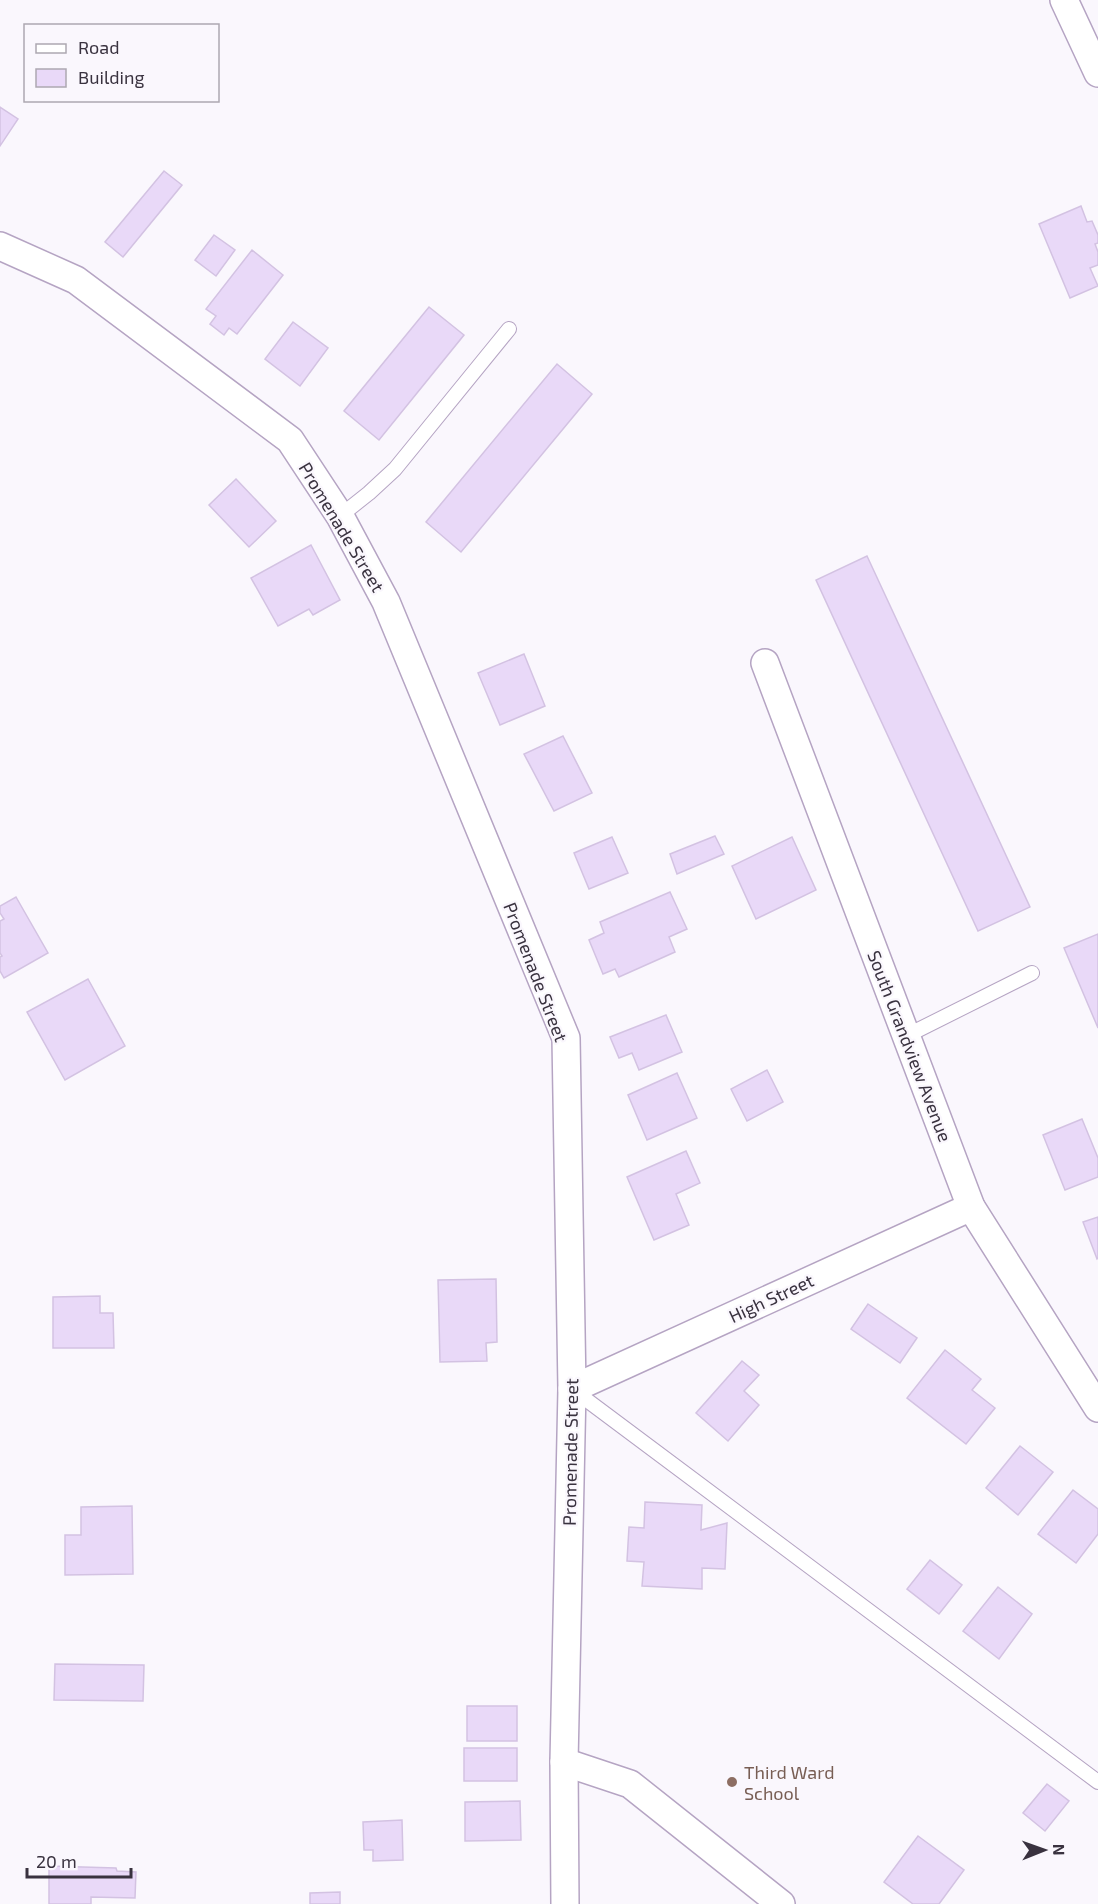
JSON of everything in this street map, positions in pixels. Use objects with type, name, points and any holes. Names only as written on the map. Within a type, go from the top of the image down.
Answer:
[{"type":"street","points":[[1064,0],[1098,74]]},
{"type":"street","name":"Promenade Street","points":[[0,246],[76,280],[290,441],[340,516],[386,602],[566,1038],[572,1389],[564,1762],[566,1904]]},
{"type":"street","name":"South Grandview Avenue","points":[[765,663],[971,1207],[1098,1408]]},
{"type":"street","name":"High Street","points":[[572,1389],[971,1207]]},
{"type":"street","points":[[564,1762],[630,1784],[781,1904]]},
{"type":"lane","points":[[340,516],[395,468],[509,329]]},
{"type":"lane","points":[[906,1036],[1032,973]]},
{"type":"lane","points":[[572,1389],[1098,1782]]},
{"type":"building","points":[[0,107],[18,119],[0,146]]},
{"type":"building","points":[[164,171],[182,185],[123,257],[105,242]]},
{"type":"building","points":[[1081,206],[1087,222],[1092,221],[1098,235],[1098,243],[1095,244],[1098,252],[1098,265],[1090,268],[1098,286],[1070,298],[1039,224]]},
{"type":"building","points":[[214,235],[235,250],[216,276],[195,260]]},
{"type":"building","points":[[252,250],[283,275],[237,334],[229,328],[224,335],[210,324],[216,316],[206,309]]},
{"type":"building","points":[[429,307],[464,335],[379,440],[344,411]]},
{"type":"building","points":[[293,322],[328,348],[300,386],[265,359]]},
{"type":"building","points":[[557,364],[592,394],[461,552],[426,522]]},
{"type":"building","points":[[236,479],[276,521],[249,547],[209,505]]},
{"type":"building","points":[[311,545],[340,600],[313,615],[309,609],[278,626],[251,578]]},
{"type":"building","points":[[867,556],[1030,907],[978,931],[816,580]]},
{"type":"building","points":[[524,654],[545,706],[500,725],[478,673]]},
{"type":"building","points":[[563,736],[592,793],[554,811],[524,754]]},
{"type":"building","points":[[715,836],[724,854],[677,874],[670,854]]},
{"type":"building","points":[[612,837],[628,873],[589,889],[574,853]]},
{"type":"building","points":[[792,837],[816,890],[756,919],[732,866]]},
{"type":"building","points":[[670,892],[687,929],[669,937],[675,952],[619,977],[615,969],[603,974],[589,940],[604,933],[600,922]]},
{"type":"building","points":[[16,897],[48,953],[4,978],[0,971],[0,957],[2,956],[0,953],[0,921],[4,919],[0,913],[0,906]]},
{"type":"building","points":[[1098,934],[1098,1028],[1064,948]]},
{"type":"building","points":[[88,979],[125,1046],[65,1080],[27,1012]]},
{"type":"building","points":[[666,1015],[682,1052],[639,1070],[632,1053],[619,1058],[610,1037]]},
{"type":"building","points":[[767,1070],[783,1102],[747,1121],[731,1089]]},
{"type":"building","points":[[677,1073],[697,1118],[647,1140],[628,1095]]},
{"type":"building","points":[[1082,1119],[1098,1158],[1098,1177],[1065,1190],[1043,1135]]},
{"type":"building","points":[[686,1151],[700,1183],[676,1194],[689,1225],[654,1240],[627,1177]]},
{"type":"building","points":[[1098,1217],[1098,1258],[1097,1259],[1083,1222]]},
{"type":"building","points":[[496,1279],[497,1342],[486,1343],[487,1361],[440,1362],[438,1280]]},
{"type":"building","points":[[100,1296],[100,1313],[113,1313],[114,1348],[53,1348],[53,1297]]},
{"type":"building","points":[[868,1304],[917,1338],[900,1363],[851,1329]]},
{"type":"building","points":[[945,1350],[981,1379],[972,1390],[995,1408],[966,1444],[907,1398]]},
{"type":"building","points":[[742,1361],[759,1375],[744,1391],[759,1405],[728,1441],[696,1413]]},
{"type":"building","points":[[1020,1446],[1053,1472],[1018,1515],[986,1488]]},
{"type":"building","points":[[1073,1490],[1098,1509],[1098,1534],[1076,1563],[1038,1534]]},
{"type":"building","points":[[645,1502],[702,1505],[701,1530],[727,1523],[725,1569],[702,1568],[702,1589],[642,1586],[644,1562],[627,1561],[629,1527],[644,1528]]},
{"type":"building","points":[[132,1506],[133,1574],[65,1575],[65,1535],[81,1535],[81,1507]]},
{"type":"building","points":[[930,1560],[962,1585],[939,1614],[907,1589]]},
{"type":"building","points":[[998,1587],[1032,1614],[999,1659],[963,1631]]},
{"type":"building","points":[[55,1664],[144,1665],[143,1701],[54,1700]]},
{"type":"building","points":[[467,1706],[517,1706],[517,1741],[467,1741]]},
{"type":"building","points":[[464,1748],[517,1748],[517,1781],[464,1781]]},
{"type":"building","points":[[1047,1784],[1069,1801],[1045,1831],[1023,1813]]},
{"type":"building","points":[[520,1801],[521,1840],[465,1841],[465,1802]]},
{"type":"building","points":[[402,1820],[403,1860],[373,1861],[373,1850],[364,1850],[363,1822]]},
{"type":"building","points":[[918,1836],[964,1870],[939,1904],[913,1904],[884,1882]]},
{"type":"building","points":[[49,1866],[116,1868],[117,1871],[136,1872],[135,1898],[91,1897],[91,1904],[49,1904]]},
{"type":"building","points":[[340,1892],[340,1904],[310,1904],[310,1893]]},
{"type":"place","name":"Third Ward School","points":[[732,1782]]}]
